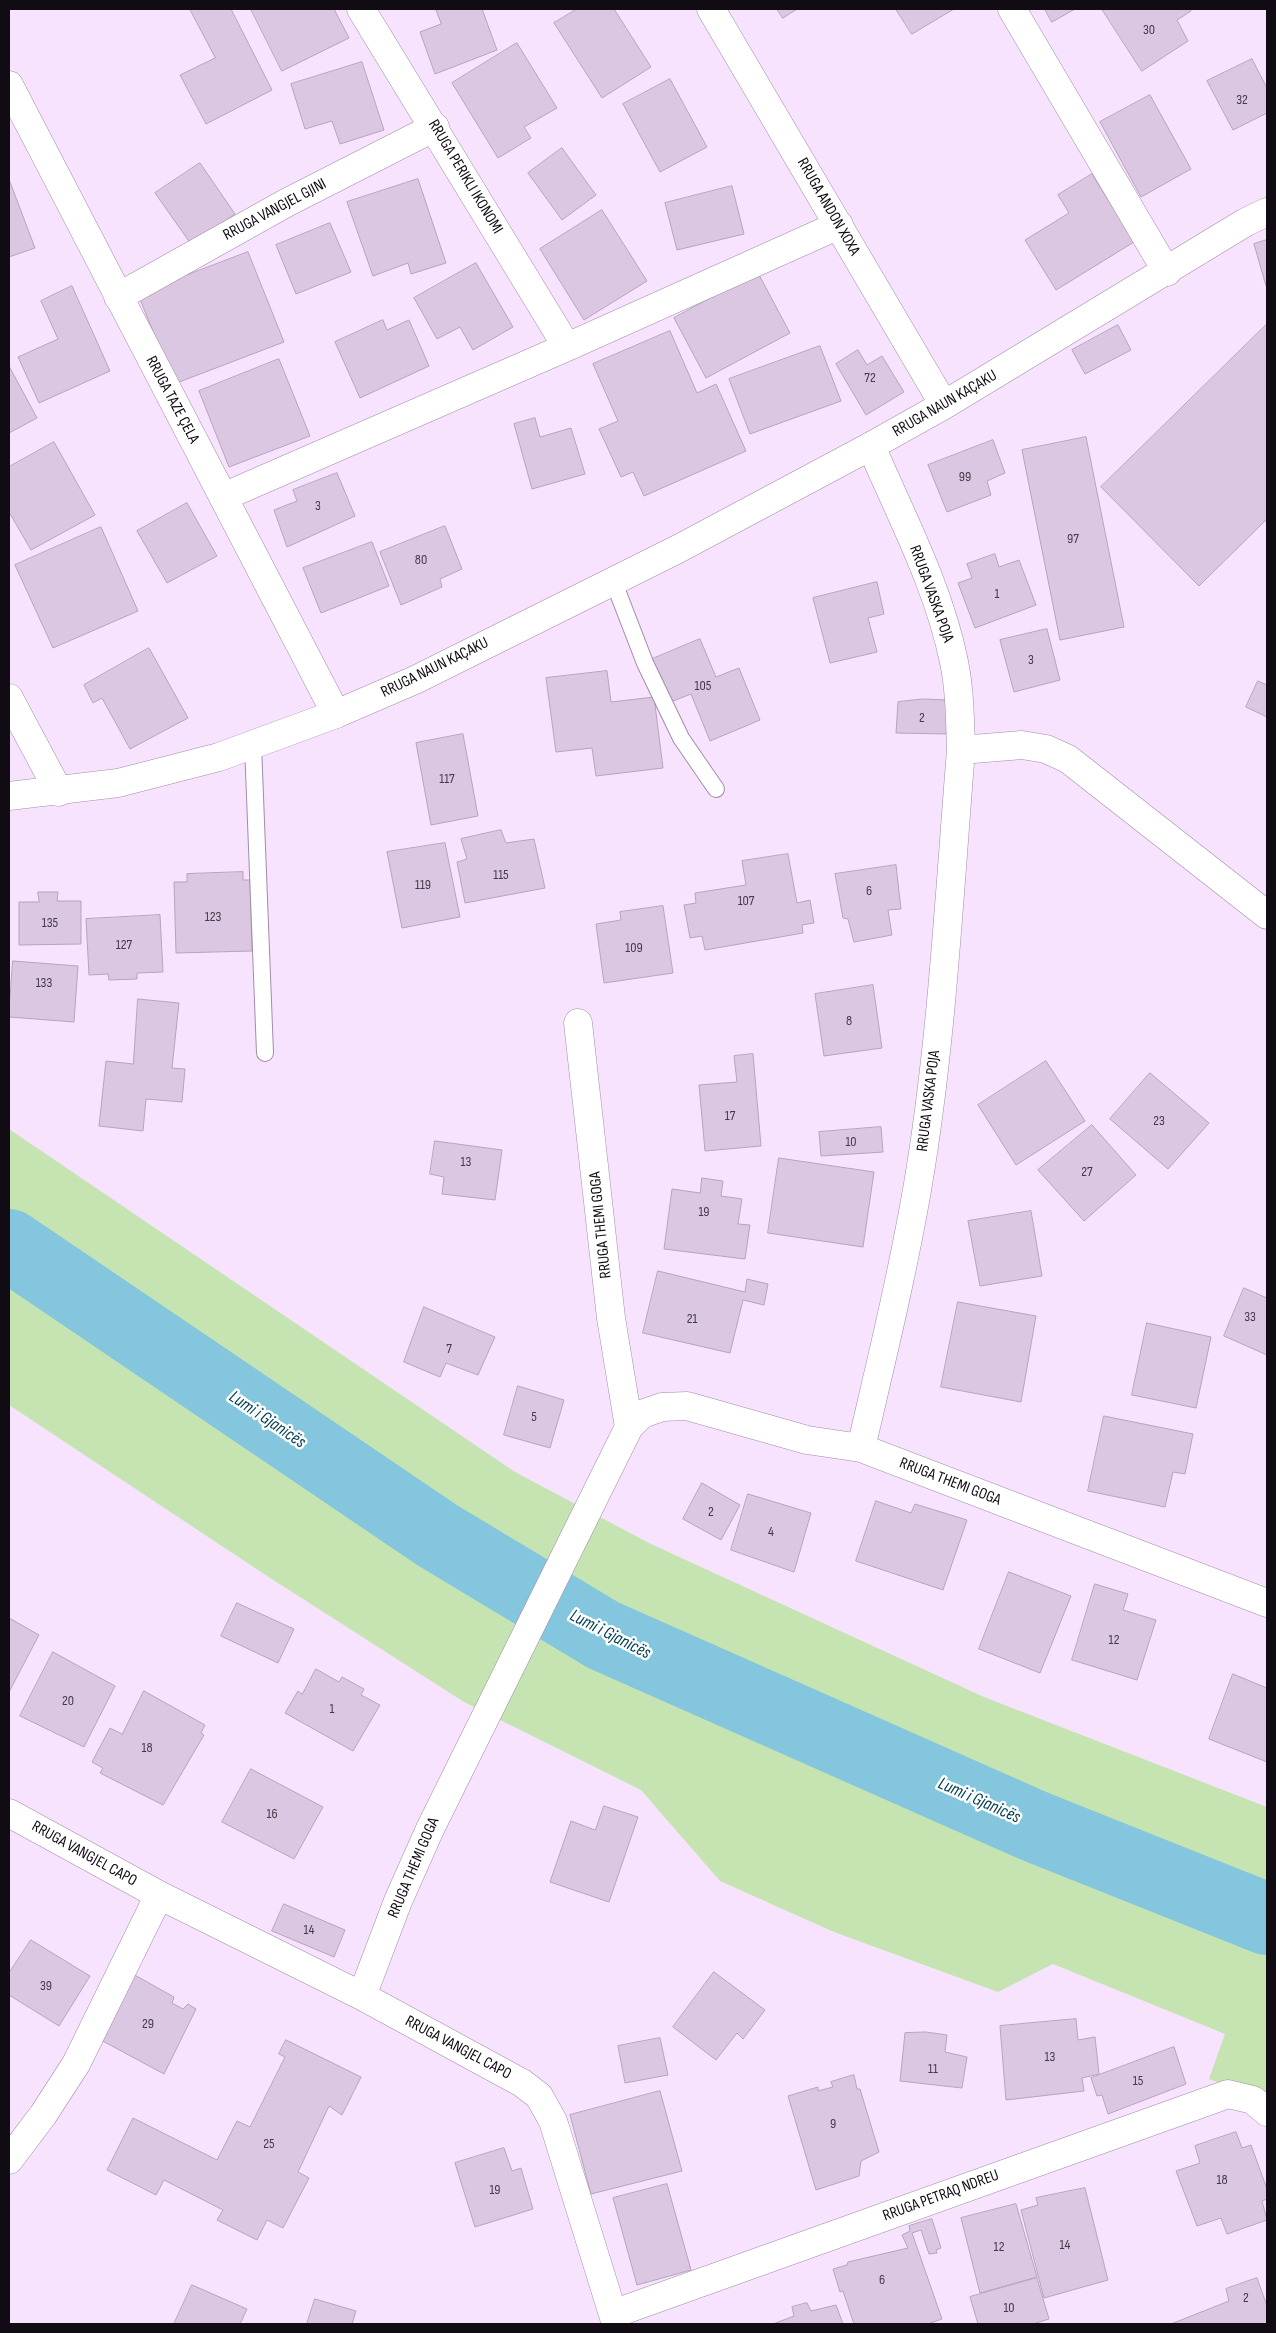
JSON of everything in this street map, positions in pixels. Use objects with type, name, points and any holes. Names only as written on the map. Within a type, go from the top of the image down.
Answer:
[{"type":"street","name":"RRUGA PERIKLI IKONOMI","points":[[361,9],[435,127],[567,347]]},
{"type":"street","name":"RRUGA ANDON XOXA","points":[[712,9],[944,405]]},
{"type":"street","points":[[1012,9],[1167,272]]},
{"type":"street","name":"RRUGA TAZE ÇELA","points":[[9,85],[336,714]]},
{"type":"street","name":"RRUGA VANGJEL GJINI","points":[[118,297],[286,203],[435,127]]},
{"type":"street","name":"RRUGA NAUN KAÇAKU","points":[[9,796],[58,792],[118,783],[219,757],[336,714],[415,680],[678,549],[871,446],[944,405],[1167,272],[1246,222],[1267,212]]},
{"type":"street","points":[[223,497],[567,347],[839,225]]},
{"type":"street","name":"RRUGA VASKA POJA","points":[[861,1448],[894,1304],[915,1199],[931,1094],[961,750],[960,710],[954,662],[940,613],[921,561],[871,446]]},
{"type":"street","points":[[9,698],[58,792]]},
{"type":"street","points":[[961,750],[1022,744],[1046,749],[1068,759],[1267,914]]},
{"type":"street","name":"RRUGA THEMI GOGA","points":[[578,1023],[612,1318],[629,1427]]},
{"type":"street","name":"RRUGA THEMI GOGA","points":[[362,1996],[398,1901],[459,1767],[473,1743],[629,1427],[642,1414],[662,1407],[687,1406],[807,1440],[861,1448],[1267,1602]]},
{"type":"street","name":"RRUGA VANGJEL CAPO","points":[[9,1813],[159,1895],[362,1996],[522,2083],[539,2096],[553,2121],[615,2319]]},
{"type":"street","points":[[9,2160],[76,2064],[159,1895]]},
{"type":"street","name":"RRUGA PETRAQ NDREU","points":[[615,2319],[1228,2094],[1253,2100],[1267,2112]]},
{"type":"lane","points":[[613,580],[645,663],[681,738],[716,789]]},
{"type":"lane","points":[[253,746],[265,1053]]},
{"type":"green space","points":[[9,1129],[515,1472],[651,1544],[984,1697],[1267,1807],[1267,2101],[1209,2079],[1225,2034],[1053,1964],[998,1992],[834,1932],[720,1881],[641,1790],[464,1702],[264,1574],[9,1405]]},
{"type":"building","points":[[190,9],[231,9],[272,90],[206,124],[180,75],[215,58]]},
{"type":"building","points":[[251,9],[334,9],[349,38],[282,71]]},
{"type":"building","points":[[436,9],[482,9],[497,50],[435,74],[420,32],[441,24]]},
{"type":"building","points":[[577,9],[614,9],[651,67],[602,98],[554,23]]},
{"type":"building","points":[[777,9],[797,9],[783,18]]},
{"type":"building","points":[[896,9],[954,9],[912,34]]},
{"type":"building","points":[[1045,9],[1075,9],[1052,22]]},
{"type":"building","points":[[1102,9],[1190,9],[1191,11],[1177,20],[1188,41],[1142,71]]},
{"type":"building","points":[[517,43],[557,108],[524,127],[531,138],[498,158],[452,83]]},
{"type":"building","points":[[1252,59],[1267,88],[1267,113],[1233,130],[1207,81]]},
{"type":"building","points":[[362,62],[384,130],[340,144],[332,121],[305,129],[291,84]]},
{"type":"building","points":[[670,79],[707,147],[660,172],[623,104]]},
{"type":"building","points":[[1150,95],[1191,169],[1141,197],[1100,122]]},
{"type":"building","points":[[562,148],[596,195],[562,220],[528,173]]},
{"type":"building","points":[[200,163],[235,214],[191,244],[155,193]]},
{"type":"building","points":[[1092,174],[1134,242],[1056,290],[1025,240],[1069,213],[1058,195]]},
{"type":"building","points":[[418,179],[446,263],[411,274],[408,263],[373,276],[347,202]]},
{"type":"building","points":[[9,183],[35,248],[9,257]]},
{"type":"building","points":[[732,186],[744,234],[677,250],[665,203]]},
{"type":"building","points":[[602,210],[647,281],[584,320],[540,249]]},
{"type":"building","points":[[330,223],[351,272],[296,294],[276,245]]},
{"type":"building","points":[[1267,240],[1267,286],[1266,286],[1254,244]]},
{"type":"building","points":[[248,252],[284,342],[174,384],[138,294]]},
{"type":"building","points":[[476,263],[513,327],[473,350],[460,327],[437,339],[414,298]]},
{"type":"building","points":[[758,273],[790,333],[706,378],[674,318]]},
{"type":"building","points":[[72,286],[110,371],[39,403],[18,357],[58,339],[41,301]]},
{"type":"building","points":[[383,320],[387,330],[409,320],[429,366],[360,398],[335,342]]},
{"type":"building","points":[[1267,324],[1267,519],[1199,586],[1101,487]]},
{"type":"building","points":[[1118,325],[1131,350],[1085,374],[1072,350]]},
{"type":"building","points":[[670,331],[697,393],[716,384],[746,451],[644,496],[633,472],[621,477],[599,429],[618,421],[593,364]]},
{"type":"building","points":[[820,346],[841,401],[750,434],[729,379]]},
{"type":"building","points":[[858,350],[867,365],[882,356],[904,392],[866,415],[836,364]]},
{"type":"building","points":[[279,359],[310,436],[229,467],[199,391]]},
{"type":"building","points":[[9,366],[37,418],[9,433]]},
{"type":"building","points":[[535,418],[540,437],[571,428],[585,474],[532,489],[514,424]]},
{"type":"building","points":[[1086,437],[1124,627],[1060,640],[1022,450]]},
{"type":"building","points":[[993,440],[1005,473],[987,481],[991,495],[947,512],[928,465]]},
{"type":"building","points":[[54,442],[95,515],[31,550],[9,512],[9,467]]},
{"type":"building","points":[[337,473],[355,516],[287,547],[274,510],[297,501],[293,490]]},
{"type":"building","points":[[187,503],[217,556],[167,583],[137,531]]},
{"type":"building","points":[[445,526],[462,569],[440,579],[442,587],[401,605],[380,552]]},
{"type":"building","points":[[101,527],[138,611],[53,648],[15,565]]},
{"type":"building","points":[[372,542],[389,586],[321,613],[303,568]]},
{"type":"building","points":[[995,554],[999,567],[1019,560],[1036,605],[975,628],[958,583],[972,578],[967,564]]},
{"type":"building","points":[[877,582],[884,614],[868,618],[877,652],[830,663],[813,598]]},
{"type":"building","points":[[1047,629],[1060,680],[1014,692],[1000,640]]},
{"type":"building","points":[[700,639],[716,677],[739,668],[760,720],[710,741],[691,694],[668,703],[650,660]]},
{"type":"building","points":[[149,648],[188,718],[130,749],[102,698],[93,703],[84,685]]},
{"type":"building","points":[[607,671],[611,702],[654,697],[663,768],[596,776],[592,748],[556,752],[546,678]]},
{"type":"building","points":[[1258,681],[1267,685],[1267,717],[1246,707]]},
{"type":"building","points":[[923,699],[949,700],[946,734],[896,733],[898,702]]},
{"type":"building","points":[[463,734],[478,816],[431,825],[416,743]]},
{"type":"building","points":[[501,830],[506,843],[534,839],[545,888],[465,903],[457,862],[467,859],[461,839]]},
{"type":"building","points":[[445,843],[460,917],[402,928],[387,852]]},
{"type":"building","points":[[788,854],[797,903],[810,900],[814,923],[802,925],[803,933],[705,950],[702,936],[690,938],[684,905],[696,903],[695,893],[746,885],[742,861]]},
{"type":"building","points":[[896,865],[901,909],[888,910],[892,935],[854,942],[848,919],[843,918],[835,874]]},
{"type":"building","points":[[243,872],[243,880],[250,880],[252,951],[176,953],[174,882],[187,882],[187,874]]},
{"type":"building","points":[[38,892],[58,892],[57,901],[81,901],[81,944],[19,945],[19,902],[39,902]]},
{"type":"building","points":[[663,906],[673,973],[604,983],[596,924],[621,920],[620,912]]},
{"type":"building","points":[[160,915],[163,972],[137,973],[137,979],[109,980],[108,974],[89,975],[86,919]]},
{"type":"building","points":[[13,961],[78,966],[74,1022],[9,1017]]},
{"type":"building","points":[[873,985],[882,1048],[824,1056],[815,994]]},
{"type":"building","points":[[138,999],[179,1003],[172,1068],[185,1069],[182,1102],[146,1099],[143,1131],[99,1126],[106,1061],[133,1064]]},
{"type":"building","points":[[753,1054],[761,1146],[705,1151],[699,1085],[737,1082],[734,1056]]},
{"type":"building","points":[[1046,1061],[1085,1121],[1016,1165],[978,1105]]},
{"type":"building","points":[[1150,1073],[1209,1123],[1168,1169],[1110,1119]]},
{"type":"building","points":[[1092,1125],[1136,1175],[1084,1221],[1038,1170]]},
{"type":"building","points":[[881,1127],[883,1152],[821,1156],[819,1132]]},
{"type":"building","points":[[435,1141],[502,1150],[495,1200],[442,1194],[444,1177],[430,1174]]},
{"type":"building","points":[[779,1158],[874,1172],[863,1247],[768,1233]]},
{"type":"building","points":[[702,1178],[723,1181],[721,1196],[742,1199],[738,1224],[750,1225],[745,1259],[664,1249],[672,1189],[700,1193]]},
{"type":"building","points":[[1031,1211],[1042,1276],[980,1286],[968,1221]]},
{"type":"building","points":[[658,1271],[745,1292],[747,1279],[768,1284],[764,1305],[743,1300],[730,1353],[643,1333]]},
{"type":"building","points":[[1244,1288],[1267,1298],[1267,1355],[1224,1336]]},
{"type":"building","points":[[958,1302],[1036,1316],[1021,1402],[941,1387]]},
{"type":"building","points":[[424,1307],[495,1337],[478,1375],[446,1363],[440,1377],[404,1362]]},
{"type":"building","points":[[1147,1323],[1211,1337],[1196,1408],[1132,1395]]},
{"type":"building","points":[[518,1386],[564,1400],[550,1448],[504,1435]]},
{"type":"building","points":[[1104,1416],[1193,1434],[1185,1474],[1173,1472],[1165,1507],[1088,1491]]},
{"type":"building","points":[[702,1483],[740,1505],[721,1540],[683,1519]]},
{"type":"building","points":[[748,1494],[811,1513],[794,1572],[731,1550]]},
{"type":"building","points":[[876,1501],[911,1513],[915,1504],[967,1520],[943,1590],[856,1561]]},
{"type":"building","points":[[1009,1572],[1071,1596],[1040,1673],[979,1649]]},
{"type":"building","points":[[1095,1584],[1128,1594],[1123,1610],[1156,1620],[1137,1680],[1072,1660]]},
{"type":"building","points":[[237,1603],[294,1629],[278,1663],[221,1636]]},
{"type":"building","points":[[9,1618],[39,1635],[9,1692]]},
{"type":"building","points":[[53,1652],[115,1686],[84,1747],[20,1716]]},
{"type":"building","points":[[316,1669],[339,1682],[342,1677],[364,1689],[361,1695],[380,1705],[353,1751],[285,1713],[298,1691],[302,1694]]},
{"type":"building","points":[[1233,1674],[1267,1688],[1267,1762],[1209,1739]]},
{"type":"building","points":[[144,1691],[205,1725],[201,1733],[204,1735],[163,1805],[100,1773],[103,1768],[92,1762],[110,1728],[122,1734]]},
{"type":"building","points":[[251,1769],[323,1807],[294,1859],[222,1822]]},
{"type":"building","points":[[604,1806],[638,1817],[609,1902],[550,1882],[571,1821],[595,1830]]},
{"type":"building","points":[[284,1904],[345,1930],[334,1957],[272,1931]]},
{"type":"building","points":[[31,1940],[90,1976],[59,2026],[9,1995],[9,1973]]},
{"type":"building","points":[[714,1972],[765,2010],[743,2039],[737,2033],[716,2060],[673,2027]]},
{"type":"building","points":[[131,1973],[174,1997],[172,2003],[183,2009],[188,2004],[196,2009],[164,2074],[99,2039]]},
{"type":"building","points":[[1076,2019],[1078,2040],[1095,2037],[1099,2074],[1082,2078],[1084,2091],[1006,2100],[1000,2026]]},
{"type":"building","points":[[926,2032],[947,2035],[945,2052],[967,2057],[962,2088],[900,2081],[905,2033]]},
{"type":"building","points":[[660,2038],[668,2075],[625,2083],[618,2046]]},
{"type":"building","points":[[286,2040],[361,2077],[342,2115],[329,2106],[298,2172],[309,2178],[283,2228],[267,2220],[257,2240],[217,2220],[223,2210],[164,2180],[156,2195],[107,2170],[133,2118],[217,2160],[237,2121],[250,2127],[285,2057],[279,2054]]},
{"type":"building","points":[[1174,2047],[1186,2084],[1108,2114],[1102,2095],[1097,2096],[1091,2078]]},
{"type":"building","points":[[854,2075],[879,2152],[861,2161],[859,2176],[816,2190],[788,2096],[818,2087],[818,2091],[833,2087],[831,2082]]},
{"type":"building","points":[[660,2091],[682,2171],[591,2194],[570,2115]]},
{"type":"building","points":[[1236,2132],[1242,2148],[1251,2145],[1267,2189],[1267,2199],[1262,2201],[1267,2220],[1227,2234],[1221,2218],[1197,2226],[1176,2171],[1200,2163],[1195,2146]]},
{"type":"building","points":[[504,2148],[512,2171],[521,2168],[533,2209],[475,2227],[455,2163]]},
{"type":"building","points":[[667,2184],[691,2270],[637,2285],[613,2198]]},
{"type":"building","points":[[1085,2188],[1108,2280],[1044,2298],[1021,2210],[1038,2205],[1036,2198]]},
{"type":"building","points":[[1016,2204],[1037,2277],[980,2293],[961,2218]]},
{"type":"building","points":[[932,2219],[941,2248],[936,2250],[937,2253],[929,2254],[921,2230],[912,2233],[942,2319],[928,2324],[854,2324],[843,2291],[840,2292],[833,2269],[847,2265],[848,2262],[908,2248],[902,2235],[910,2231],[909,2226]]},
{"type":"building","points":[[1037,2278],[1049,2319],[1033,2324],[978,2324],[970,2297]]},
{"type":"building","points":[[1257,2278],[1267,2306],[1267,2324],[1171,2324],[1229,2301],[1226,2289]]},
{"type":"building","points":[[192,2285],[247,2309],[240,2324],[174,2324]]},
{"type":"building","points":[[315,2299],[356,2311],[352,2324],[307,2324]]},
{"type":"building","points":[[807,2303],[811,2311],[836,2305],[843,2324],[773,2324],[794,2316],[792,2307]]},
{"type":"waterway","name":"Lumi i Gjanicës","points":[[9,1245],[437,1535],[603,1635],[1034,1826],[1267,1919]]}]
